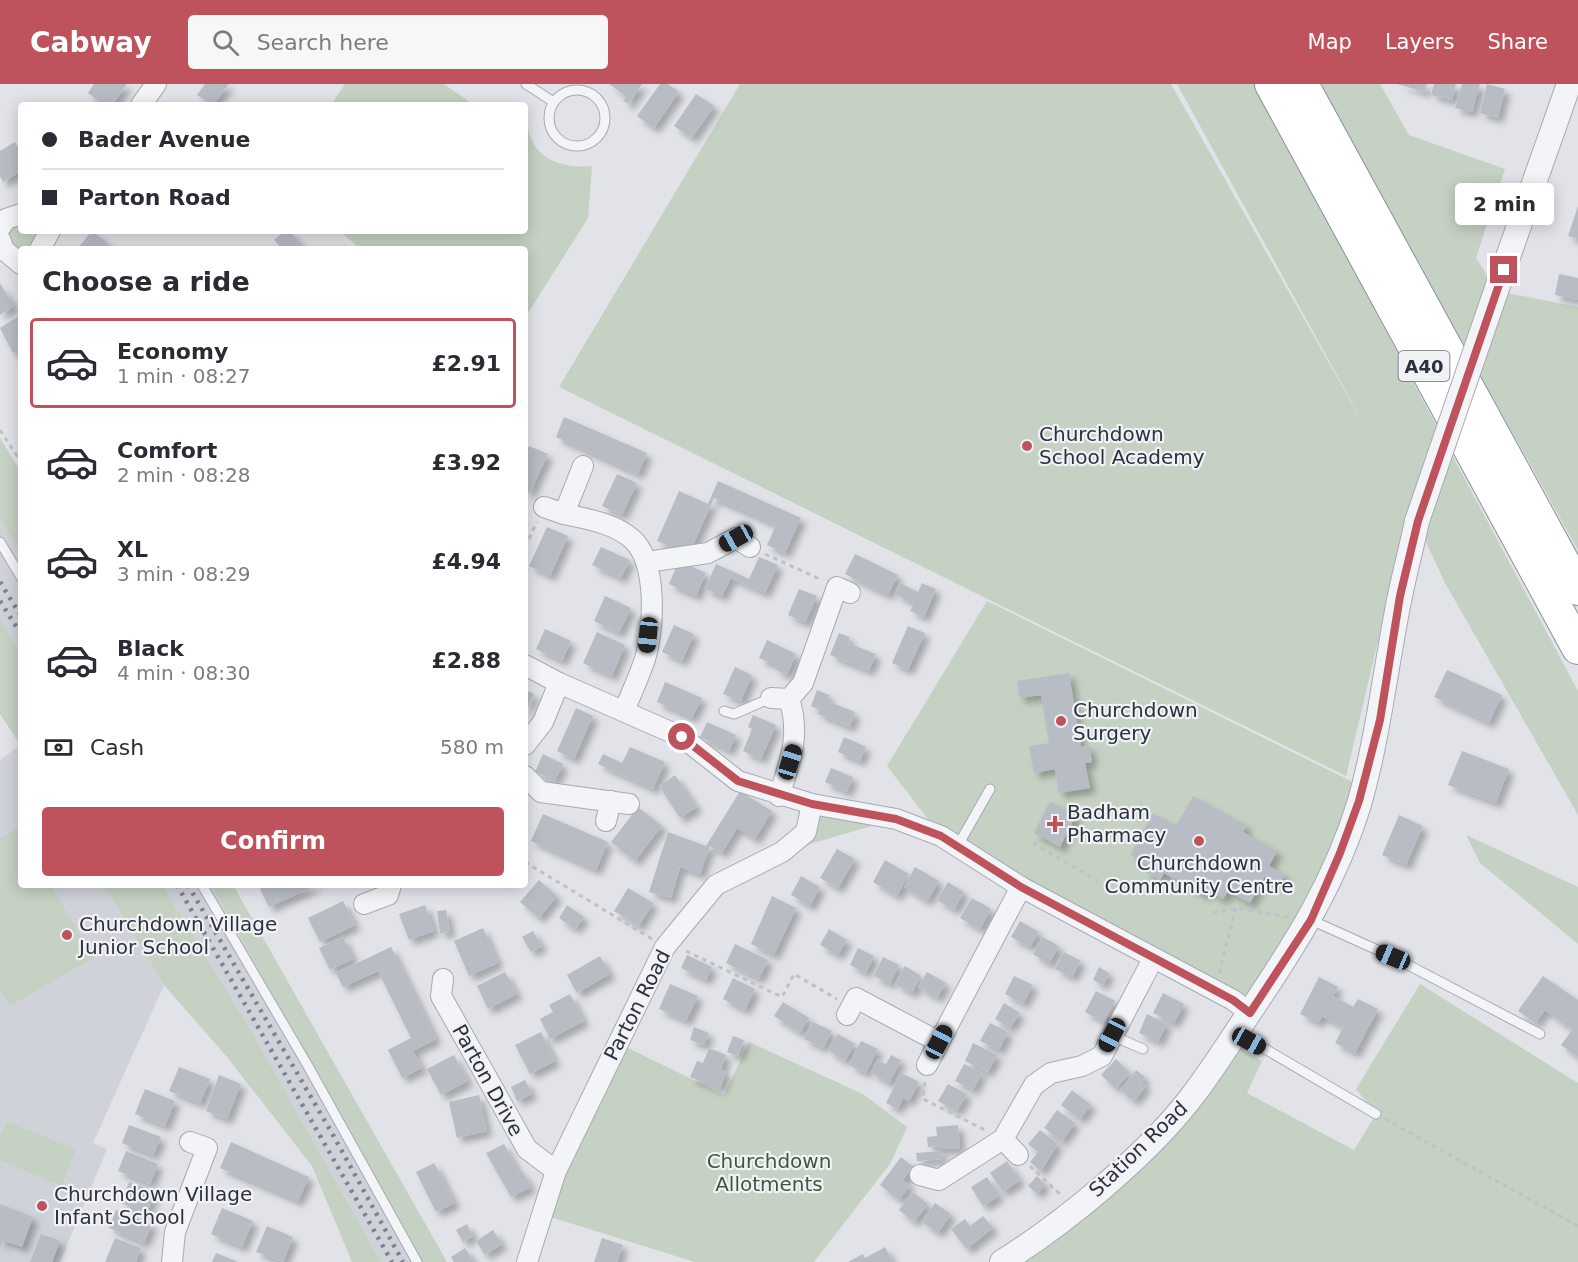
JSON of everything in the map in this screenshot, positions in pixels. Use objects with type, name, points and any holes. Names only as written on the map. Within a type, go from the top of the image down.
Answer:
[{"type":"highway","name":"A40","points":[[1270,84],[1578,648]]},
{"type":"highway","name":"A40","points":[[1302,84],[1578,589]]},
{"type":"street","points":[[143,102],[156,84]]},
{"type":"street","points":[[528,667],[682,737],[738,781],[779,796],[812,804],[896,819],[941,836],[1021,887],[1215,991],[1244,1023],[1311,920],[1340,853],[1368,772],[1380,720],[1400,596],[1418,521],[1569,84]]},
{"type":"street","points":[[0,228],[6,219],[18,215]]},
{"type":"street","points":[[0,239],[4,250],[18,262]]},
{"type":"street","points":[[564,514],[583,466]]},
{"type":"street","points":[[544,507],[610,525],[633,540],[647,562],[653,590],[646,657],[624,711]]},
{"type":"street","points":[[647,562],[708,554],[737,537]]},
{"type":"street","points":[[779,796],[795,743],[794,714],[780,698],[802,683],[844,590]]},
{"type":"street","points":[[528,741],[543,722],[560,683]]},
{"type":"street","points":[[528,779],[541,792],[620,802],[606,820]]},
{"type":"street","name":"Parton Road","points":[[527,1262],[556,1171],[665,947],[716,885],[782,852],[806,832],[812,804]]},
{"type":"street","points":[[927,1065],[1021,887]]},
{"type":"street","points":[[364,904],[388,894],[390,888]]},
{"type":"street","points":[[957,1191],[930,1177],[1003,1139],[1034,1085],[1051,1073],[1082,1066],[1101,1056],[1153,959]]},
{"type":"street","name":"Parton Drive","points":[[443,979],[441,996],[527,1149],[556,1171]]},
{"type":"street","points":[[849,1011],[856,998],[939,1042]]},
{"type":"street","name":"Station Road","points":[[1002,1262],[1076,1209],[1129,1164],[1189,1101],[1244,1023]]},
{"type":"street","points":[[1003,1139],[1018,1155]]},
{"type":"street","points":[[172,1262],[175,1232],[207,1149],[190,1142]]},
{"type":"lane","points":[[526,84],[552,101]]},
{"type":"lane","points":[[572,89],[594,94],[606,114],[601,136],[582,148],[559,143],[547,123],[552,101],[572,89]]},
{"type":"lane","points":[[0,542],[18,573]]},
{"type":"lane","points":[[724,711],[734,714],[780,698]]},
{"type":"lane","points":[[957,846],[990,789]]},
{"type":"lane","points":[[204,888],[308,1066],[417,1262]]},
{"type":"lane","points":[[1311,920],[1393,957],[1540,1034]]},
{"type":"lane","points":[[1244,1023],[1376,1114]]},
{"type":"lane","points":[[1112,1035],[1143,1049]]},
{"type":"path","points":[[0,430],[18,456]]},
{"type":"path","points":[[528,541],[544,507]]},
{"type":"path","points":[[737,537],[844,590]]},
{"type":"path","points":[[1033,843],[1098,881]]},
{"type":"path","points":[[528,864],[665,947],[689,952],[782,997],[794,974],[849,1011]]},
{"type":"path","points":[[1213,914],[1236,908],[1311,920]]},
{"type":"path","points":[[1215,991],[1236,908]]},
{"type":"path","points":[[927,1065],[923,1099],[1003,1139]]},
{"type":"path","points":[[1376,1114],[1578,1226]]},
{"type":"path","points":[[1018,1155],[1076,1209]]},
{"type":"shaded area","points":[[0,519],[18,549],[18,649],[0,619]]},
{"type":"shaded area","name":"Churchdown Village Junior School","points":[[18,746],[18,888],[106,888],[164,985],[93,1143],[107,1149],[60,1262],[0,1262],[0,760]]},
{"type":"shaded area","points":[[164,888],[213,888],[422,1262],[381,1262],[252,1032]]},
{"type":"green space","points":[[345,84],[444,84],[470,102],[333,102]]},
{"type":"green space","name":"Churchdown School Academy","points":[[740,84],[1171,84],[1372,439],[1177,84],[1254,84],[1578,691],[1578,815],[1445,583],[1410,507],[1346,776],[559,387]]},
{"type":"green space","points":[[1317,84],[1380,84],[1409,135],[1505,169],[1476,258],[1497,291],[1578,307],[1578,550]]},
{"type":"green space","points":[[528,129],[538,150],[546,157],[567,165],[592,166],[588,218],[528,313],[528,246],[357,246],[343,234],[528,234]]},
{"type":"green space","points":[[18,215],[18,234],[48,234],[42,246],[18,246],[18,262],[4,250],[6,219]]},
{"type":"green space","points":[[0,438],[18,467],[18,549],[0,519]]},
{"type":"green space","points":[[987,601],[1363,787],[1250,1013],[941,836],[887,766]]},
{"type":"green space","points":[[0,619],[18,649],[18,741],[0,714]]},
{"type":"green space","points":[[812,804],[896,819],[782,852]]},
{"type":"green space","points":[[18,828],[18,888],[53,888],[93,958],[10,1006],[0,989],[0,839]]},
{"type":"green space","points":[[1466,835],[1578,887],[1578,944],[1480,863]]},
{"type":"green space","points":[[106,888],[164,888],[252,1032],[381,1262],[352,1262],[312,1166],[227,1057],[164,985]]},
{"type":"green space","points":[[213,888],[235,888],[447,1262],[422,1262]]},
{"type":"green space","points":[[1420,984],[1578,1083],[1578,1262],[1002,1262],[1076,1209],[1237,1032],[1249,1041],[1245,1052],[1262,1061],[1247,1093],[1354,1150],[1376,1114],[1356,1089]]},
{"type":"green space","name":"Churchdown Allotments","points":[[749,1042],[863,1094],[907,1127],[890,1164],[814,1262],[695,1262],[541,1214],[618,1043],[724,1095]]},
{"type":"green space","points":[[7,1121],[76,1150],[61,1186],[0,1160],[0,1136]]},
{"type":"building","points":[[94,84],[127,84],[114,102],[100,102],[88,93]]},
{"type":"building","points":[[205,84],[229,84],[215,102],[208,102],[197,95]]},
{"type":"building","points":[[609,84],[642,84],[629,104],[623,101],[626,96]]},
{"type":"building","points":[[660,84],[668,84],[679,92],[654,128],[637,116]]},
{"type":"building","points":[[1397,84],[1427,84],[1425,92]]},
{"type":"building","points":[[1434,84],[1456,84],[1452,100],[1431,95]]},
{"type":"building","points":[[1462,84],[1480,84],[1472,112],[1455,108]]},
{"type":"building","points":[[1487,84],[1505,89],[1498,118],[1480,113]]},
{"type":"building","points":[[696,94],[714,106],[692,138],[674,126]]},
{"type":"building","points":[[15,142],[18,148],[18,173],[3,182],[0,176],[0,151]]},
{"type":"building","points":[[1578,206],[1578,239],[1568,236]]},
{"type":"building","points":[[90,234],[96,234],[108,243],[106,246],[80,246]]},
{"type":"building","points":[[281,234],[292,234],[303,246],[279,246],[274,240]]},
{"type":"building","points":[[1559,274],[1578,278],[1578,300],[1555,295]]},
{"type":"building","points":[[0,283],[14,306],[0,315]]},
{"type":"building","points":[[18,316],[18,350],[13,353],[0,328]]},
{"type":"building","points":[[564,417],[647,453],[638,474],[556,437]]},
{"type":"building","points":[[529,446],[548,454],[530,493],[528,492]]},
{"type":"building","points":[[617,474],[637,483],[622,515],[602,506]]},
{"type":"building","points":[[718,481],[801,518],[785,553],[767,545],[776,525],[714,498],[689,554],[657,541],[679,491],[708,504]]},
{"type":"building","points":[[547,527],[568,536],[550,576],[529,566]]},
{"type":"building","points":[[601,547],[630,560],[621,578],[592,565]]},
{"type":"building","points":[[855,554],[898,575],[888,595],[845,574]]},
{"type":"building","points":[[759,557],[778,565],[765,593],[731,578],[722,596],[705,589],[716,564],[749,579]]},
{"type":"building","points":[[679,561],[706,573],[696,596],[669,584]]},
{"type":"building","points":[[900,583],[918,592],[922,583],[936,589],[924,617],[910,611],[914,603],[895,594]]},
{"type":"building","points":[[799,589],[817,596],[805,623],[788,615]]},
{"type":"building","points":[[605,596],[631,608],[619,633],[594,621]]},
{"type":"building","points":[[674,625],[694,634],[682,661],[662,652]]},
{"type":"building","points":[[908,626],[925,633],[908,670],[892,663]]},
{"type":"building","points":[[545,629],[571,641],[562,661],[536,649]]},
{"type":"building","points":[[597,632],[625,645],[612,676],[583,663]]},
{"type":"building","points":[[839,633],[850,637],[848,643],[876,654],[869,671],[830,655]]},
{"type":"building","points":[[767,640],[796,654],[787,675],[776,670],[778,666],[759,658]]},
{"type":"building","points":[[735,667],[752,675],[741,701],[723,694]]},
{"type":"building","points":[[1447,670],[1502,695],[1489,723],[1434,697]]},
{"type":"building","name":"Churchdown Surgery","points":[[1069,673],[1081,747],[1089,745],[1092,762],[1085,763],[1090,788],[1059,793],[1055,769],[1034,773],[1029,746],[1049,743],[1041,695],[1020,698],[1017,681]]},
{"type":"building","points":[[665,682],[702,698],[692,718],[657,702]]},
{"type":"building","points":[[817,690],[829,695],[827,701],[855,712],[850,727],[818,714],[820,710],[811,706]]},
{"type":"building","points":[[528,691],[534,694],[528,707]]},
{"type":"building","points":[[576,708],[593,716],[574,759],[557,751]]},
{"type":"building","points":[[753,715],[776,725],[761,759],[743,751],[752,729],[748,727]]},
{"type":"building","points":[[707,722],[736,735],[729,751],[700,737]]},
{"type":"building","points":[[844,737],[866,747],[860,761],[838,752]]},
{"type":"building","points":[[630,747],[665,762],[653,789],[598,764],[603,754],[622,763]]},
{"type":"building","points":[[1462,751],[1509,769],[1496,803],[1448,785]]},
{"type":"building","points":[[543,754],[563,764],[555,781],[535,772]]},
{"type":"building","points":[[831,768],[853,777],[847,792],[825,782]]},
{"type":"building","points":[[675,775],[697,807],[680,818],[659,786]]},
{"type":"building","points":[[740,791],[772,811],[755,839],[737,828],[722,853],[710,846],[700,874],[680,867],[671,898],[649,892],[668,832],[706,846]]},
{"type":"building","name":"Churchdown Community Centre","points":[[1193,796],[1247,826],[1243,832],[1277,851],[1269,866],[1285,875],[1279,884],[1265,876],[1250,903],[1228,891],[1223,899],[1207,890],[1204,895],[1164,873],[1160,880],[1145,872],[1149,866],[1130,855],[1153,813],[1176,826]]},
{"type":"building","name":"Badham Pharmacy","points":[[1050,801],[1076,815],[1060,847],[1034,833]]},
{"type":"building","points":[[638,807],[662,826],[635,861],[611,842]]},
{"type":"building","points":[[543,814],[608,842],[596,870],[531,841]]},
{"type":"building","points":[[1399,815],[1423,826],[1406,865],[1382,855]]},
{"type":"building","points":[[837,849],[855,859],[838,888],[820,878]]},
{"type":"building","points":[[885,860],[909,874],[897,896],[873,882]]},
{"type":"building","points":[[915,867],[939,881],[927,901],[904,887]]},
{"type":"building","points":[[801,876],[820,887],[810,906],[791,895]]},
{"type":"building","points":[[539,880],[557,896],[539,918],[520,902]]},
{"type":"building","points":[[948,882],[964,892],[954,910],[937,900]]},
{"type":"building","points":[[262,888],[311,888],[269,907],[260,889]]},
{"type":"building","points":[[628,888],[653,903],[639,926],[614,911]]},
{"type":"building","points":[[772,896],[796,908],[774,955],[751,944]]},
{"type":"building","points":[[972,898],[991,909],[980,929],[960,918]]},
{"type":"building","points":[[343,901],[355,925],[320,942],[308,918]]},
{"type":"building","points":[[425,905],[434,931],[409,940],[399,914]]},
{"type":"building","points":[[567,905],[584,917],[575,929],[559,918]]},
{"type":"building","points":[[446,910],[450,932],[440,933],[437,911]]},
{"type":"building","points":[[1020,921],[1039,932],[1030,947],[1011,937]]},
{"type":"building","points":[[483,928],[498,963],[469,976],[454,941]]},
{"type":"building","points":[[829,929],[847,940],[838,955],[820,945]]},
{"type":"building","points":[[533,931],[542,946],[531,952],[522,937]]},
{"type":"building","points":[[343,937],[353,959],[330,970],[319,948]]},
{"type":"building","points":[[1043,937],[1059,946],[1049,964],[1033,954]]},
{"type":"building","points":[[735,944],[768,960],[759,979],[726,963]]},
{"type":"building","points":[[391,947],[436,1039],[413,1051],[422,1068],[402,1078],[388,1050],[411,1038],[378,971],[343,987],[336,973]]},
{"type":"building","points":[[858,948],[874,956],[866,973],[850,965]]},
{"type":"building","points":[[1064,952],[1081,961],[1072,977],[1055,969]]},
{"type":"building","points":[[687,955],[712,967],[706,980],[681,968]]},
{"type":"building","points":[[600,956],[610,974],[577,993],[567,975]]},
{"type":"building","points":[[883,957],[899,965],[890,984],[874,976]]},
{"type":"building","points":[[905,966],[921,976],[912,993],[895,984]]},
{"type":"building","points":[[1099,967],[1109,973],[1103,985],[1093,980]]},
{"type":"building","points":[[505,972],[517,994],[488,1009],[477,986]]},
{"type":"building","points":[[927,972],[946,983],[937,998],[918,987]]},
{"type":"building","points":[[1014,976],[1033,985],[1023,1004],[1005,994]]},
{"type":"building","points":[[1543,976],[1578,1000],[1578,1057],[1561,1045],[1572,1030],[1545,1010],[1536,1023],[1518,1011]]},
{"type":"building","points":[[1319,977],[1338,987],[1333,996],[1353,1007],[1358,999],[1378,1009],[1355,1053],[1335,1043],[1343,1028],[1322,1016],[1318,1023],[1300,1014]]},
{"type":"building","points":[[733,978],[755,989],[745,1010],[723,999]]},
{"type":"building","points":[[670,984],[698,996],[686,1021],[659,1009]]},
{"type":"building","points":[[1096,991],[1115,1001],[1104,1022],[1085,1012]]},
{"type":"building","points":[[1163,993],[1184,1004],[1174,1023],[1153,1013]]},
{"type":"building","points":[[570,994],[584,1021],[550,1039],[540,1019],[553,1012],[549,1005]]},
{"type":"building","points":[[783,1002],[809,1018],[800,1033],[774,1016]]},
{"type":"building","points":[[1004,1003],[1020,1013],[1010,1028],[995,1019]]},
{"type":"building","points":[[1147,1014],[1167,1024],[1158,1042],[1139,1033]]},
{"type":"building","points":[[813,1022],[832,1031],[823,1048],[804,1039]]},
{"type":"building","points":[[990,1023],[1008,1032],[999,1050],[980,1041]]},
{"type":"building","points":[[694,1027],[709,1033],[704,1045],[690,1040]]},
{"type":"building","points":[[541,1032],[555,1061],[530,1074],[515,1045]]},
{"type":"building","points":[[838,1034],[855,1044],[845,1061],[828,1050]]},
{"type":"building","points":[[733,1036],[744,1040],[738,1056],[727,1052]]},
{"type":"building","points":[[861,1041],[878,1049],[866,1073],[849,1065]]},
{"type":"building","points":[[973,1043],[997,1055],[988,1072],[965,1061]]},
{"type":"building","points":[[709,1048],[726,1055],[721,1070],[726,1072],[720,1089],[690,1077],[697,1061],[703,1063]]},
{"type":"building","points":[[454,1055],[468,1081],[441,1095],[427,1069]]},
{"type":"building","points":[[891,1055],[901,1060],[889,1083],[871,1073],[877,1060],[886,1064]]},
{"type":"building","points":[[1116,1059],[1130,1073],[1116,1089],[1101,1075]]},
{"type":"building","points":[[964,1064],[982,1073],[973,1090],[955,1081]]},
{"type":"building","points":[[179,1067],[210,1079],[200,1103],[169,1091]]},
{"type":"building","points":[[1136,1070],[1145,1077],[1141,1082],[1146,1086],[1134,1101],[1120,1090]]},
{"type":"building","points":[[901,1073],[919,1082],[909,1101],[903,1098],[898,1109],[886,1103]]},
{"type":"building","points":[[219,1075],[241,1084],[227,1119],[206,1111]]},
{"type":"building","points":[[525,1080],[532,1094],[517,1101],[511,1087]]},
{"type":"building","points":[[948,1084],[967,1094],[957,1111],[938,1101]]},
{"type":"building","points":[[145,1089],[175,1101],[165,1126],[135,1114]]},
{"type":"building","points":[[1072,1090],[1091,1105],[1080,1119],[1061,1105]]},
{"type":"building","points":[[479,1095],[487,1131],[457,1138],[449,1102]]},
{"type":"building","points":[[1057,1110],[1075,1123],[1062,1141],[1044,1128]]},
{"type":"building","points":[[129,1125],[161,1137],[153,1155],[122,1143]]},
{"type":"building","points":[[958,1125],[960,1148],[928,1147],[927,1137],[937,1136],[936,1127]]},
{"type":"building","points":[[1040,1130],[1058,1144],[1041,1171],[1030,1162],[1038,1152],[1028,1144]]},
{"type":"building","points":[[231,1142],[309,1177],[298,1201],[220,1168]]},
{"type":"building","points":[[504,1144],[519,1173],[522,1171],[531,1187],[511,1197],[486,1153]]},
{"type":"building","points":[[126,1151],[158,1164],[150,1184],[118,1171]]},
{"type":"building","points":[[942,1151],[942,1159],[917,1161],[916,1153]]},
{"type":"building","points":[[901,1157],[913,1167],[903,1180],[910,1186],[899,1200],[880,1185]]},
{"type":"building","points":[[1007,1161],[1020,1180],[1003,1192],[990,1173]]},
{"type":"building","points":[[434,1163],[455,1203],[436,1212],[416,1172]]},
{"type":"building","points":[[1037,1176],[1045,1184],[1037,1194],[1028,1186]]},
{"type":"building","points":[[987,1177],[999,1196],[983,1206],[971,1187]]},
{"type":"building","points":[[129,1182],[155,1192],[147,1213],[121,1203]]},
{"type":"building","points":[[913,1192],[928,1204],[914,1222],[899,1210]]},
{"type":"building","points":[[935,1203],[951,1214],[938,1233],[922,1222]]},
{"type":"building","points":[[0,1204],[33,1217],[22,1247],[3,1240],[0,1248]]},
{"type":"building","points":[[222,1208],[253,1221],[242,1247],[211,1234]]},
{"type":"building","points":[[116,1210],[152,1224],[144,1243],[109,1228]]},
{"type":"building","points":[[983,1216],[993,1228],[967,1249],[951,1229],[965,1219],[970,1226]]},
{"type":"building","points":[[467,1224],[473,1236],[463,1242],[456,1230]]},
{"type":"building","points":[[267,1226],[293,1237],[283,1262],[256,1252]]},
{"type":"building","points":[[493,1230],[502,1244],[485,1255],[476,1241]]},
{"type":"building","points":[[41,1234],[60,1241],[52,1262],[30,1262]]},
{"type":"building","points":[[115,1238],[141,1248],[136,1262],[105,1262]]},
{"type":"building","points":[[602,1238],[623,1245],[617,1262],[594,1262]]},
{"type":"building","points":[[885,1247],[893,1262],[848,1262],[863,1254],[865,1258]]},
{"type":"building","points":[[465,1248],[474,1262],[454,1262],[451,1257]]},
{"type":"building","points":[[216,1253],[238,1262],[212,1262]]},
{"type":"railway","points":[[0,582],[18,611]]},
{"type":"railway","points":[[0,601],[18,629]]},
{"type":"railway","points":[[179,888],[392,1262]]},
{"type":"railway","points":[[190,888],[333,1135],[403,1262]]},
{"type":"place","name":"Churchdown School Academy","points":[[1027,446]]},
{"type":"place","name":"Churchdown Surgery","points":[[1061,721]]},
{"type":"place","name":"Badham Pharmacy","points":[[1055,824]]},
{"type":"place","name":"Churchdown Community Centre","points":[[1199,841]]},
{"type":"place","name":"Churchdown Village Junior School","points":[[67,935]]},
{"type":"place","name":"Churchdown Village Infant School","points":[[42,1206]]},
{"type":"route","points":[[682,737],[738,781],[779,796],[812,804],[896,819],[941,836],[1021,887],[1233,1000],[1250,1013],[1311,920],[1340,853],[1359,801],[1380,720],[1400,596],[1418,521],[1504,270]]}]
